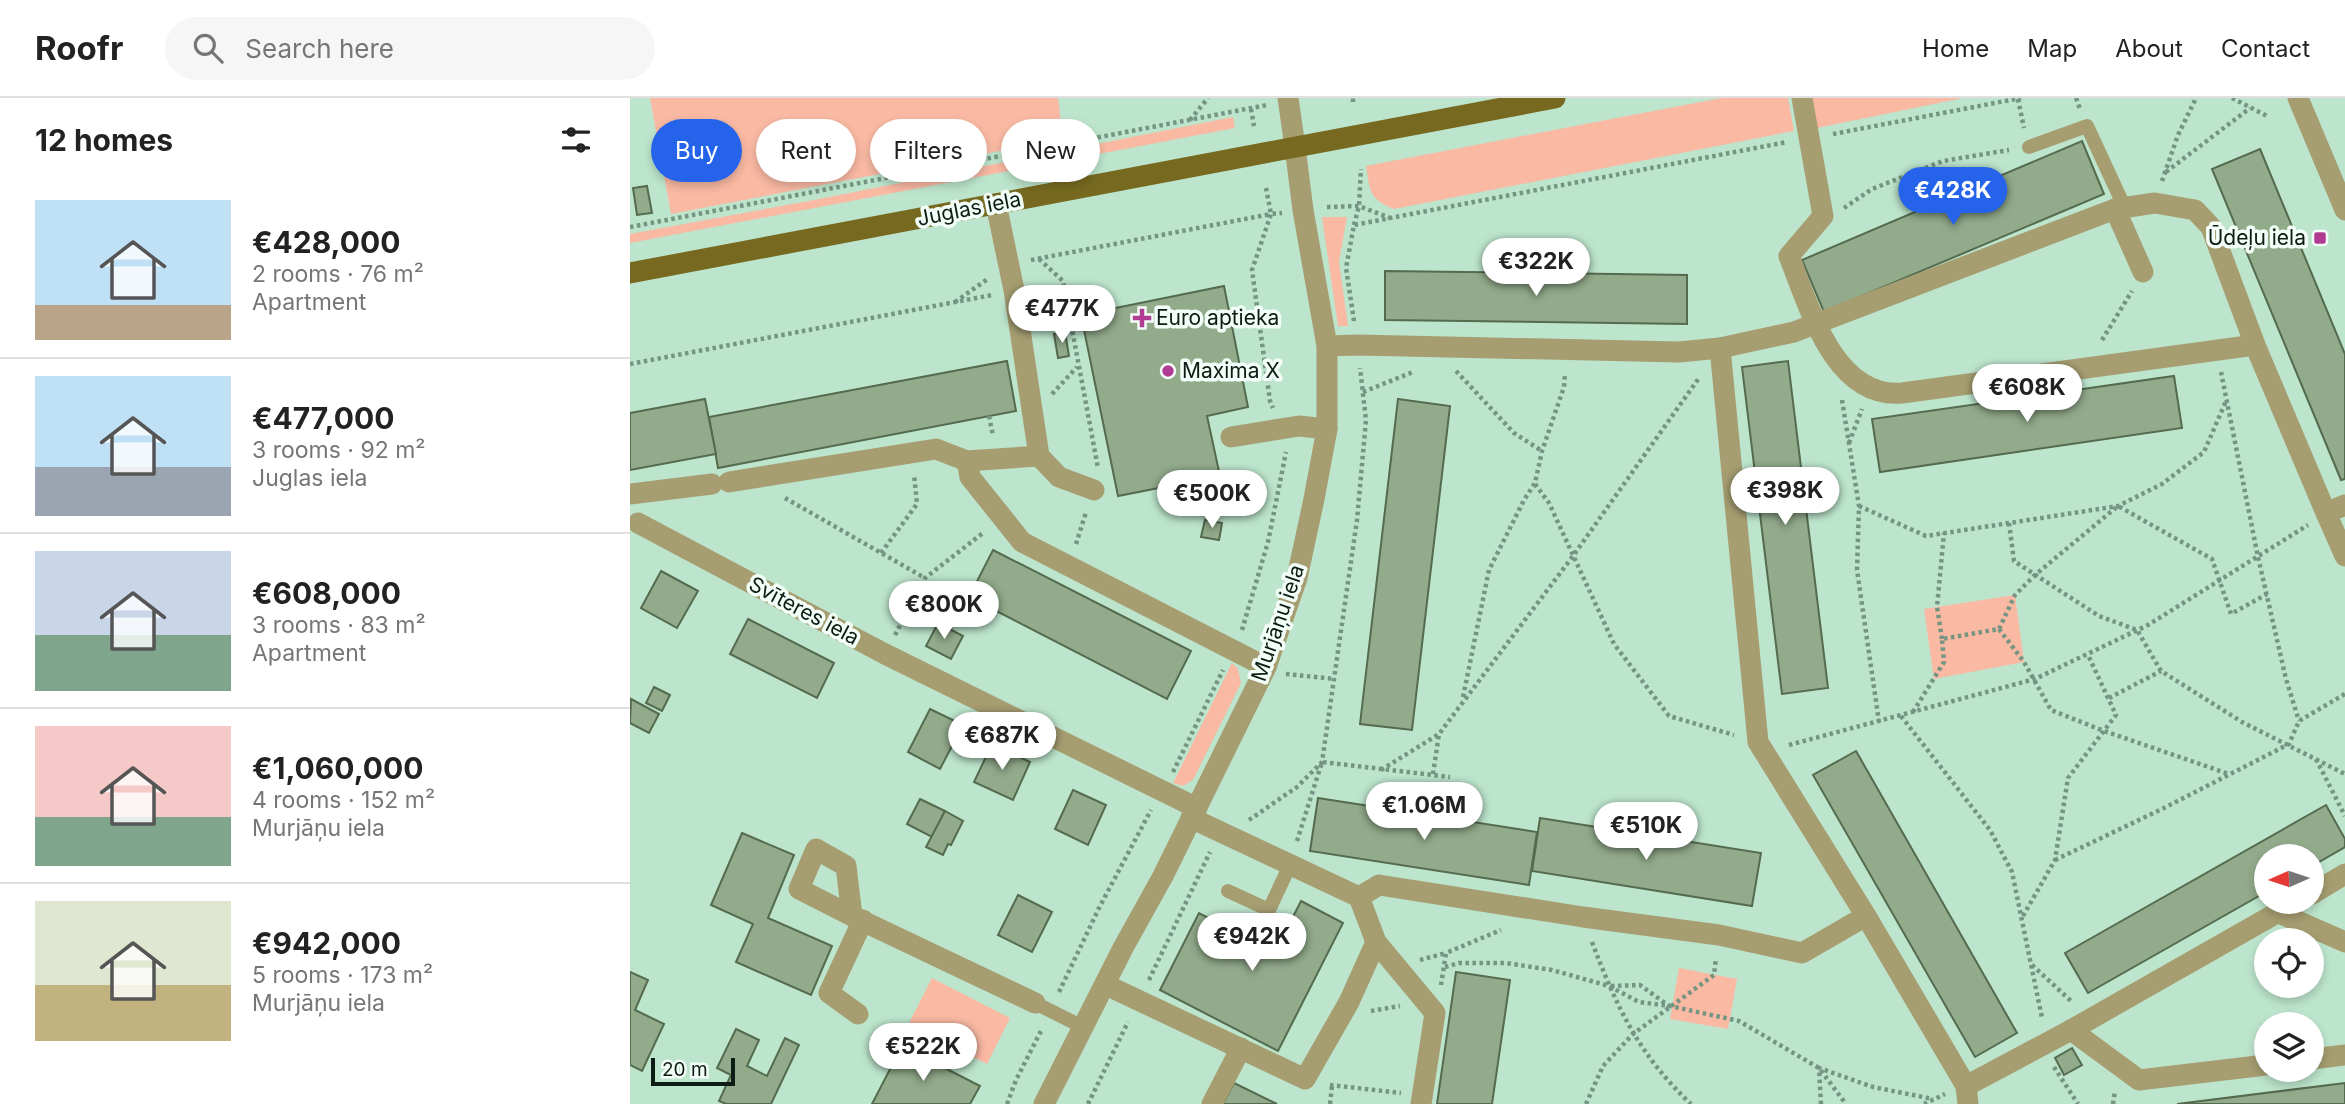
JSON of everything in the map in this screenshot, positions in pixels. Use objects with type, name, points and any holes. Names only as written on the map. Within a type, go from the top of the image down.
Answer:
[{"type":"main road","name":"Juglas iela","points":[[630,273],[1555,98]]},
{"type":"street","points":[[1802,98],[1823,216],[1789,256],[1816,324],[1836,359],[1862,386],[1886,394],[1902,393],[2255,345]]},
{"type":"street","points":[[2298,98],[2345,210]]},
{"type":"street","name":"Murjāņu iela","points":[[1044,1104],[1153,895],[1266,667],[1297,578],[1326,429],[1327,346],[1294,147],[1278,101]]},
{"type":"street","points":[[1327,346],[1679,352],[1720,348],[1794,332],[2120,207],[2155,203],[2195,210],[2211,227],[2255,345],[2336,509],[2345,556]]},
{"type":"street","points":[[996,204],[1014,290],[1039,456],[1059,477],[1094,490]]},
{"type":"street","points":[[2120,207],[2143,272]]},
{"type":"street","points":[[1720,348],[1761,747],[1866,916],[1967,1095],[2044,1044],[2277,914]]},
{"type":"street","points":[[1231,437],[1299,426],[1326,429]]},
{"type":"street","points":[[634,531],[632,494],[936,449],[967,461],[1039,456]]},
{"type":"street","points":[[967,461],[970,477],[1022,542],[1266,667]]},
{"type":"street","name":"Svīteres iela","points":[[634,531],[1161,790],[1194,813],[1290,865],[1359,897]]},
{"type":"street","points":[[2324,887],[2345,874]]},
{"type":"street","points":[[1422,1100],[1430,1007],[1376,942],[1359,897],[1378,885],[1583,918],[1718,934],[1802,953],[1866,916]]},
{"type":"street","points":[[2281,914],[2345,942]]},
{"type":"street","points":[[858,1014],[829,993],[858,918],[1043,1007]]},
{"type":"street","points":[[1106,985],[1305,1079],[1340,1017],[1376,942]]},
{"type":"street","points":[[2071,1030],[2139,1080],[2254,1066]]},
{"type":"street","points":[[1212,1104],[1241,1048]]},
{"type":"street","points":[[2324,1058],[2345,1055]]},
{"type":"lane","points":[[2029,147],[2087,126],[2120,207]]},
{"type":"lane","points":[[1228,891],[1269,910],[1290,865]]},
{"type":"lane","points":[[1043,1007],[1083,1027]]},
{"type":"path","points":[[1190,121],[1208,98]]},
{"type":"path","points":[[1322,208],[1359,206],[1390,219],[2020,98],[2029,147],[1943,161],[1872,189],[1842,209],[1823,216]]},
{"type":"path","points":[[2155,203],[2178,135],[2196,98]]},
{"type":"path","points":[[2232,98],[2269,117]]},
{"type":"path","points":[[630,227],[1190,121],[1278,101]]},
{"type":"path","points":[[1251,108],[1254,127]]},
{"type":"path","points":[[2165,172],[2250,108]]},
{"type":"path","points":[[1354,225],[1359,206],[1361,169]]},
{"type":"path","points":[[1007,1104],[1043,1007],[1178,763],[1241,633],[1268,542],[1288,441],[1270,401],[1252,270],[1271,214],[1266,188]]},
{"type":"path","points":[[955,302],[1008,264],[1285,212]]},
{"type":"path","points":[[1039,258],[1063,281],[1100,475],[1067,565]]},
{"type":"path","points":[[2086,368],[2143,272]]},
{"type":"path","points":[[630,363],[1014,290]]},
{"type":"path","points":[[1381,769],[1439,734],[1573,556],[1720,348]]},
{"type":"path","points":[[1462,701],[1489,570],[1535,483],[1542,451],[1564,387],[1568,349]]},
{"type":"path","points":[[2218,350],[2258,557],[2286,679],[2299,721]]},
{"type":"path","points":[[1836,359],[1859,506],[1857,570],[1879,722]]},
{"type":"path","points":[[1363,393],[1421,368]]},
{"type":"path","points":[[1444,370],[1455,371],[1514,433],[1542,451]]},
{"type":"path","points":[[1849,444],[1861,409],[1878,391]]},
{"type":"path","points":[[1999,629],[2015,595],[2035,575],[2118,506],[2162,484],[2204,452],[2226,401]]},
{"type":"path","points":[[881,552],[917,504],[912,453]]},
{"type":"path","points":[[730,481],[881,552],[925,578]]},
{"type":"path","points":[[1535,483],[1549,503],[1614,644],[1669,716],[1761,747],[1879,722],[2035,679],[2137,630],[2336,509]]},
{"type":"path","points":[[1859,506],[1926,536],[2118,506],[2211,559],[2231,614],[2267,594]]},
{"type":"path","points":[[886,654],[925,578],[1004,517]]},
{"type":"path","points":[[2009,523],[2014,561],[2099,616],[2137,630],[2161,671],[2242,722],[2345,774]]},
{"type":"path","points":[[1913,712],[1944,662],[1937,607],[1944,533]]},
{"type":"path","points":[[1942,639],[1999,629]]},
{"type":"path","points":[[1999,629],[2035,679],[2051,710],[2229,774]]},
{"type":"path","points":[[2022,916],[2055,860],[2068,778],[2116,715],[2088,655]]},
{"type":"path","points":[[1266,667],[1279,674],[1335,679]]},
{"type":"path","points":[[2109,698],[2161,671]]},
{"type":"path","points":[[2055,860],[2289,744],[2299,721],[2345,694]]},
{"type":"path","points":[[1900,716],[1990,830],[2012,872],[2044,1044],[2078,1104]]},
{"type":"path","points":[[1433,774],[1439,734]]},
{"type":"path","points":[[2315,758],[2345,816]]},
{"type":"path","points":[[1290,865],[1322,762],[1450,777]]},
{"type":"path","points":[[1583,918],[1609,986],[1633,1034],[1664,1079],[1691,1104]]},
{"type":"path","points":[[1340,1017],[1430,1007],[1445,967],[1446,953],[1508,927]]},
{"type":"path","points":[[1586,1104],[1603,1066],[1633,1034],[1714,975],[1718,934]]},
{"type":"path","points":[[1445,967],[1506,963],[1552,970],[1609,986],[1639,1002],[1740,1021],[1819,1068],[1873,1087],[1933,1099]]},
{"type":"path","points":[[2031,964],[2090,1019]]},
{"type":"path","points":[[1609,986],[1640,985],[1670,1006]]},
{"type":"path","points":[[1088,1104],[1139,1001]]},
{"type":"path","points":[[1819,1068],[1821,1104]]},
{"type":"path","points":[[1819,1068],[1846,1104]]},
{"type":"path","points":[[1305,1079],[1332,1086],[1422,1100]]},
{"type":"path","points":[[1330,1104],[1332,1086]]},
{"type":"shaded area","points":[[650,98],[1058,98],[1061,119],[1001,119],[1001,151],[987,154],[987,119],[870,119],[870,176],[856,179],[856,119],[756,119],[756,182],[838,182],[671,214],[665,182],[742,182],[742,119],[654,119]]},
{"type":"shaded area","points":[[1721,98],[1788,98],[1794,131],[1394,209],[1375,198],[1370,188],[1366,166]]},
{"type":"shaded area","points":[[1810,98],[1963,98],[1817,128]]},
{"type":"shaded area","points":[[1233,117],[1235,128],[1100,154],[1100,143]]},
{"type":"shaded area","points":[[1001,163],[1001,172],[987,175],[987,166]]},
{"type":"shaded area","points":[[905,182],[951,182],[630,243],[630,234]]},
{"type":"shaded area","points":[[1322,217],[1347,217],[1339,262],[1348,326],[1338,326]]},
{"type":"shaded area","points":[[2015,595],[2024,662],[1934,679],[1924,609]]},
{"type":"shaded area","points":[[1232,663],[1238,669],[1241,683],[1193,780],[1183,786],[1173,783]]},
{"type":"shaded area","points":[[1679,968],[1737,979],[1728,1029],[1670,1019]]},
{"type":"shaded area","points":[[932,978],[1010,1018],[987,1064],[908,1025]]},
{"type":"building","points":[[2082,141],[2104,194],[1824,312],[1802,260]]},
{"type":"building","points":[[2260,149],[2345,354],[2345,479],[2341,480],[2212,169]]},
{"type":"building","points":[[647,186],[652,213],[637,215],[633,188]]},
{"type":"building","points":[[1385,271],[1687,275],[1687,324],[1385,320]]},
{"type":"building","points":[[1224,286],[1248,407],[1207,416],[1220,476],[1118,496],[1081,315]]},
{"type":"building","points":[[1065,332],[1069,356],[1058,358],[1054,334]]},
{"type":"building","points":[[1007,361],[1016,411],[718,468],[709,417]]},
{"type":"building","points":[[1788,361],[1828,688],[1782,694],[1742,367]]},
{"type":"building","points":[[2174,376],[2182,428],[1880,472],[1872,419]]},
{"type":"building","points":[[705,399],[716,454],[630,470],[630,413]]},
{"type":"building","points":[[1398,399],[1450,406],[1412,730],[1360,724]]},
{"type":"building","points":[[1205,520],[1222,523],[1219,540],[1201,537]]},
{"type":"building","points":[[993,550],[1191,651],[1167,699],[969,597]]},
{"type":"building","points":[[661,571],[698,591],[677,628],[641,608]]},
{"type":"building","points":[[748,619],[834,663],[817,698],[730,654]]},
{"type":"building","points":[[938,623],[963,636],[951,659],[926,646]]},
{"type":"building","points":[[654,687],[670,695],[662,711],[646,703]]},
{"type":"building","points":[[631,699],[659,714],[649,733],[630,723]]},
{"type":"building","points":[[930,709],[963,725],[940,769],[908,752]]},
{"type":"building","points":[[992,744],[1030,762],[1013,800],[974,782]]},
{"type":"building","points":[[1856,751],[2017,1033],[1975,1057],[1813,775]]},
{"type":"building","points":[[1073,790],[1106,805],[1088,845],[1055,829]]},
{"type":"building","points":[[1318,798],[1537,832],[1529,885],[1310,851]]},
{"type":"building","points":[[920,799],[945,811],[932,837],[907,824]]},
{"type":"building","points":[[2326,805],[2345,839],[2345,847],[2324,859],[2324,844],[2257,844]]},
{"type":"building","points":[[945,811],[963,821],[943,855],[926,847]]},
{"type":"building","points":[[1540,818],[1761,853],[1752,906],[1532,871]]},
{"type":"building","points":[[742,833],[794,855],[768,918],[832,946],[811,995],[736,962],[753,924],[711,905]]},
{"type":"building","points":[[2254,846],[2254,899],[2088,993],[2065,953]]},
{"type":"building","points":[[1018,895],[1052,912],[1032,952],[998,935]]},
{"type":"building","points":[[1301,901],[1343,923],[1278,1051],[1160,990],[1199,913],[1275,952]]},
{"type":"building","points":[[630,972],[648,980],[635,1010],[664,1024],[642,1071],[630,1065]]},
{"type":"building","points":[[1456,972],[1510,980],[1492,1104],[1437,1104]]},
{"type":"building","points":[[736,1029],[759,1040],[747,1066],[767,1076],[785,1038],[799,1045],[771,1104],[726,1104],[719,1101],[731,1075],[717,1068]]},
{"type":"building","points":[[902,1046],[980,1086],[970,1104],[872,1104]]},
{"type":"building","points":[[2072,1048],[2082,1065],[2064,1075],[2055,1058]]},
{"type":"building","points":[[1234,1083],[1277,1104],[1223,1104]]},
{"type":"building","points":[[2345,1083],[2345,1104],[2177,1104]]},
{"type":"place","name":"Ūdeļu iela","points":[[2320,238]]},
{"type":"place","name":"Euro aptieka","points":[[1142,318]]},
{"type":"place","name":"Maxima X","points":[[1168,371]]}]
